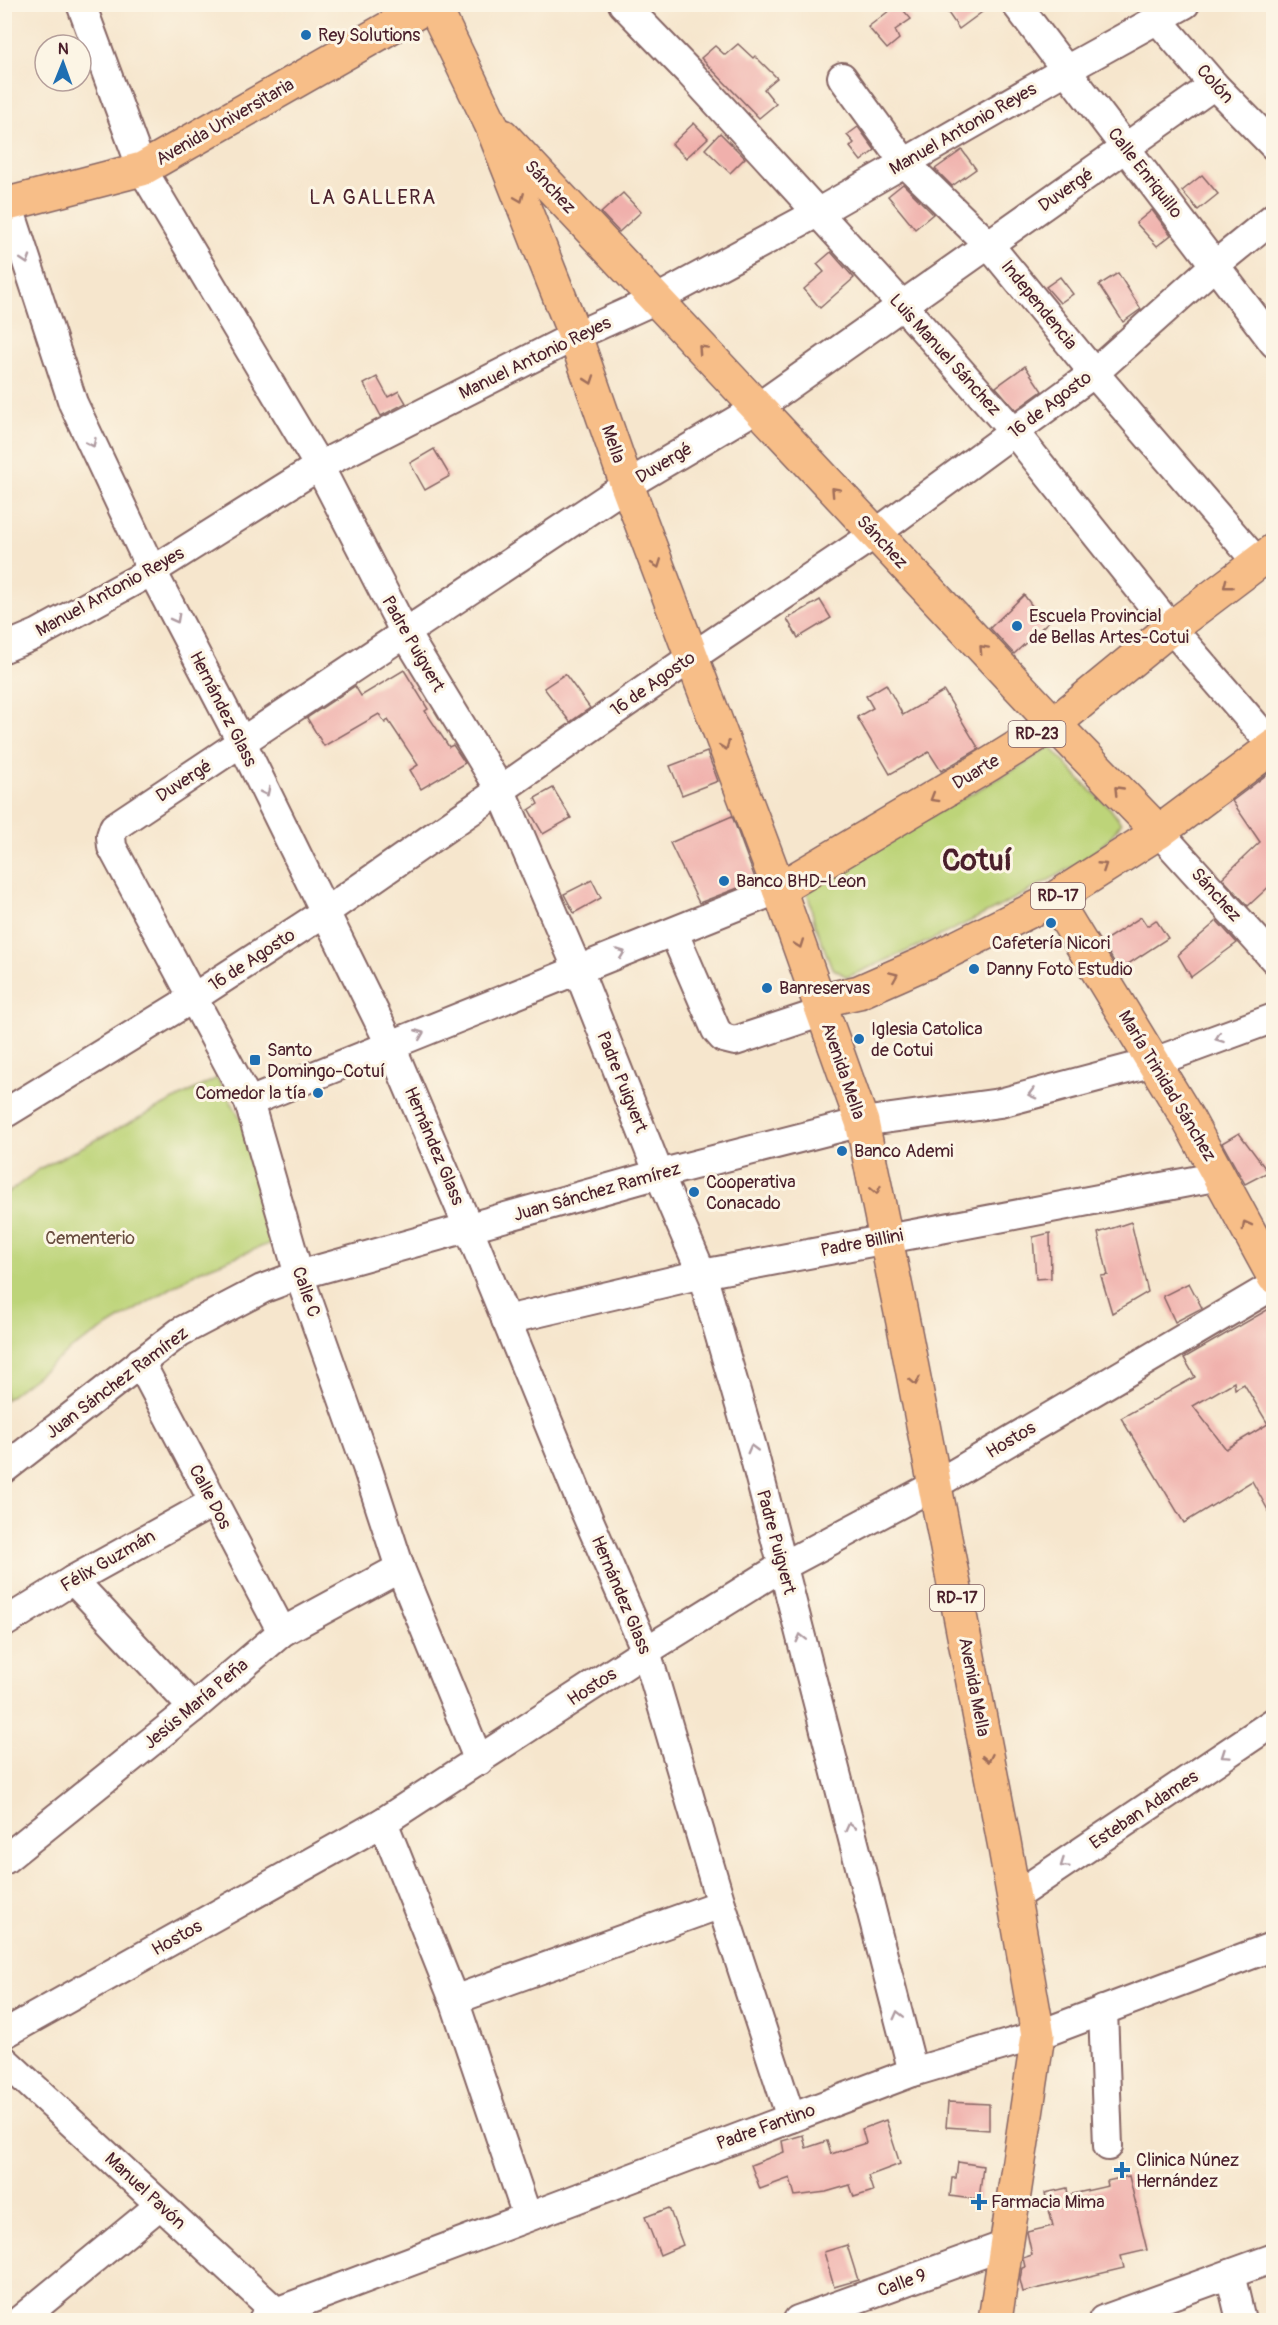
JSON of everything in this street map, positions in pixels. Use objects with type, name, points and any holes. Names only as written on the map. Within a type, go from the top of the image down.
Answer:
[{"type":"main road","name":"Avenida Universitaria","points":[[6,204],[142,169],[418,8]]},
{"type":"main road","name":"Mella","points":[[418,8],[491,124],[575,336],[627,485],[779,889]]},
{"type":"main road","name":"Sánchez","points":[[491,124],[1054,724],[1159,832]]},
{"type":"main road","name":"Duarte","points":[[779,889],[1054,724],[1265,556]]},
{"type":"main road","name":"RD-17","points":[[821,1006],[917,967],[1054,899],[1159,832],[1273,747]]},
{"type":"main road","name":"Avenida Mella","points":[[779,889],[862,1122],[935,1485],[1038,2035],[994,2320]]},
{"type":"main road","name":"María Trinidad Sánchez","points":[[1054,899],[1154,1062],[1220,1176],[1274,1277]]},
{"type":"street","name":"Padre Puigvert","points":[[81,4],[142,169],[319,466],[405,633],[501,791],[578,970],[659,1174],[702,1274],[752,1447],[913,2072]]},
{"type":"street","name":"Luis Manuel Sánchez","points":[[623,4],[689,72],[903,306],[1015,433],[1172,628],[1273,747]]},
{"type":"street","name":"Calle Enriquillo","points":[[1016,4],[1274,343]]},
{"type":"street","name":"Manuel Antonio Reyes","points":[[4,648],[37,634],[152,571],[319,466],[575,336],[657,299],[818,213],[1185,4]]},
{"type":"street","name":"Colón","points":[[1158,20],[1214,85],[1274,146]]},
{"type":"street","name":"Independencia","points":[[842,77],[904,162],[989,245],[1094,373],[1265,556]]},
{"type":"street","name":"Duvergé","points":[[111,836],[114,827],[627,485],[757,408],[1214,85]]},
{"type":"street","name":"Hernández Glass","points":[[6,204],[73,403],[152,571],[242,743],[392,1046],[578,1495],[646,1651],[722,1904],[791,2118]]},
{"type":"street","name":"16 de Agosto","points":[[4,1114],[193,998],[325,912],[692,657],[875,534],[1094,373],[1215,265],[1274,217]]},
{"type":"street","name":"Sánchez","points":[[1159,832],[1274,959]]},
{"type":"street","name":"Calle C","points":[[111,836],[112,847],[249,1101],[299,1275],[400,1568],[479,1761]]},
{"type":"street","points":[[249,1101],[392,1046],[779,889]]},
{"type":"street","points":[[674,933],[716,1030],[723,1038],[735,1041],[821,1006]]},
{"type":"street","name":"Juan Sánchez Ramírez","points":[[4,1469],[180,1332],[262,1289],[299,1275],[659,1174],[862,1122],[1000,1102],[1154,1062],[1274,1018]]},
{"type":"street","name":"Padre Billini","points":[[506,1320],[702,1274],[1220,1176]]},
{"type":"street","name":"Hostos","points":[[4,2034],[383,1822],[646,1651],[783,1566],[935,1485],[1274,1285]]},
{"type":"street","name":"Calle Dos","points":[[140,1362],[212,1503],[282,1632]]},
{"type":"street","name":"Félix Guzmán","points":[[4,1623],[73,1580],[212,1503]]},
{"type":"street","name":"Jesús María Peña","points":[[4,1860],[193,1708],[282,1632],[400,1568]]},
{"type":"street","points":[[73,1580],[193,1708]]},
{"type":"street","name":"Esteban Adames","points":[[1014,1898],[1274,1722]]},
{"type":"street","points":[[383,1822],[454,2000],[527,2216]]},
{"type":"street","points":[[454,2000],[722,1904]]},
{"type":"street","name":"Padre Fantino","points":[[275,2318],[527,2216],[913,2072],[1038,2035],[1274,1946]]},
{"type":"street","points":[[1103,2010],[1108,2146]]},
{"type":"street","name":"Manuel Pavón","points":[[4,2060],[160,2205],[275,2318]]},
{"type":"street","points":[[20,2320],[160,2205]]},
{"type":"street","name":"Calle 9","points":[[798,2320],[1006,2245]]},
{"type":"street","points":[[1103,2320],[1274,2258]]},
{"type":"street","points":[[1230,2274],[1241,2320]]},
{"type":"green space","points":[[1050,746],[1081,781],[1110,808],[1121,823],[1105,843],[1084,860],[1061,874],[920,945],[847,977],[832,968],[815,925],[806,886],[1026,763]]},
{"type":"green space","name":"Cementerio","points":[[217,1078],[241,1119],[284,1238],[199,1271],[74,1347],[5,1400],[5,1195],[41,1168]]},
{"type":"building","points":[[898,4],[911,19],[895,30],[899,39],[887,49],[868,27]]},
{"type":"building","points":[[942,4],[993,4],[959,29]]},
{"type":"building","points":[[738,44],[753,58],[755,56],[777,78],[764,89],[776,104],[759,118],[701,58],[715,46],[725,55]]},
{"type":"building","points":[[694,123],[708,138],[686,158],[672,144]]},
{"type":"building","points":[[858,127],[875,150],[861,161],[850,147],[854,143],[847,135]]},
{"type":"building","points":[[720,133],[745,158],[730,173],[705,149]]},
{"type":"building","points":[[962,150],[976,169],[952,186],[935,169]]},
{"type":"building","points":[[1202,175],[1218,194],[1198,210],[1182,191]]},
{"type":"building","points":[[903,184],[933,214],[915,229],[888,196]]},
{"type":"building","points":[[623,193],[641,212],[619,232],[601,213]]},
{"type":"building","points":[[1152,210],[1171,235],[1157,246],[1136,223]]},
{"type":"building","points":[[831,252],[854,278],[820,308],[804,289],[824,272],[817,264]]},
{"type":"building","points":[[1118,273],[1141,309],[1123,322],[1099,285]]},
{"type":"building","points":[[1060,277],[1073,294],[1060,303],[1046,287]]},
{"type":"building","points":[[1025,366],[1042,391],[1016,410],[996,387]]},
{"type":"building","points":[[377,377],[388,397],[399,391],[406,403],[381,416],[364,384]]},
{"type":"building","points":[[434,449],[450,476],[425,490],[410,463]]},
{"type":"building","name":"Escuela Provincial de Bellas Artes-Cotui","points":[[1024,595],[1035,610],[1049,621],[1014,654],[990,628]]},
{"type":"building","points":[[820,600],[831,618],[798,638],[787,619]]},
{"type":"building","points":[[404,670],[428,709],[425,711],[449,747],[453,745],[465,763],[421,789],[410,770],[418,765],[388,720],[385,723],[379,714],[324,746],[307,718],[355,686],[361,696]]},
{"type":"building","points":[[565,674],[590,708],[570,722],[544,688]]},
{"type":"building","points":[[886,684],[903,715],[944,691],[979,749],[941,771],[929,752],[890,774],[857,717],[873,708],[866,696]]},
{"type":"building","points":[[707,752],[718,781],[682,795],[670,766]]},
{"type":"building","points":[[1269,773],[1274,780],[1274,882],[1248,906],[1222,878],[1260,842],[1232,801]]},
{"type":"building","points":[[553,788],[571,818],[543,834],[529,810],[538,804],[535,798]]},
{"type":"building","points":[[732,816],[756,881],[699,903],[670,843]]},
{"type":"building","points":[[592,880],[601,898],[574,913],[564,894]]},
{"type":"building","points":[[1141,917],[1147,926],[1156,920],[1168,938],[1119,970],[1102,942]]},
{"type":"building","points":[[1217,921],[1237,943],[1191,977],[1178,955]]},
{"type":"building","points":[[1239,1133],[1268,1172],[1245,1184],[1222,1143]]},
{"type":"building","points":[[1131,1222],[1148,1292],[1112,1313],[1101,1276],[1108,1275],[1098,1233]]},
{"type":"building","points":[[1050,1233],[1051,1278],[1036,1279],[1033,1237]]},
{"type":"building","points":[[1189,1283],[1202,1308],[1175,1322],[1163,1296]]},
{"type":"building","points":[[1274,1306],[1274,1521],[1252,1481],[1184,1523],[1121,1418],[1195,1377],[1184,1358]],"holes":[[[1234,1382],[1235,1389],[1244,1384],[1268,1424],[1226,1449],[1193,1406]]]},
{"type":"building","points":[[948,2102],[989,2104],[989,2130],[946,2127]]},
{"type":"building","points":[[886,2120],[900,2164],[868,2176],[873,2191],[854,2197],[850,2185],[826,2192],[795,2196],[790,2178],[760,2189],[751,2165],[784,2152],[782,2141],[803,2135],[806,2148],[827,2141],[831,2154],[866,2143],[862,2129]]},
{"type":"building","points":[[958,2162],[983,2166],[979,2200],[950,2196],[952,2178],[956,2178]]},
{"type":"building","points":[[1129,2176],[1147,2250],[1121,2256],[1124,2268],[1023,2292],[1020,2280],[1022,2268],[1025,2267],[1023,2258],[1032,2255],[1027,2232],[1053,2226],[1045,2193],[1067,2188],[1068,2195],[1108,2186],[1107,2181]]},
{"type":"building","points":[[669,2208],[683,2245],[660,2255],[645,2217]]},
{"type":"building","points":[[847,2245],[858,2280],[834,2287],[824,2252]]},
{"type":"place","name":"Rey Solutions","points":[[306,35]]},
{"type":"place","name":"Escuela Provincial de Bellas Artes-Cotui","points":[[1017,626]]},
{"type":"place","name":"Banco BHD-Leon","points":[[724,881]]},
{"type":"place","name":"Cafetería Nicori","points":[[1051,923]]},
{"type":"place","name":"Danny Foto Estudio","points":[[974,969]]},
{"type":"place","name":"Banreservas","points":[[767,988]]},
{"type":"place","name":"Iglesia Catolica de Cotui","points":[[859,1039]]},
{"type":"place","name":"Santo Domingo-Cotuí","points":[[255,1060]]},
{"type":"place","name":"Comedor la tía","points":[[318,1093]]},
{"type":"place","name":"Banco Ademi","points":[[842,1151]]},
{"type":"place","name":"Cooperativa Conacado","points":[[694,1192]]},
{"type":"place","name":"Clinica Núnez Hernández","points":[[1122,2170]]},
{"type":"place","name":"Farmacia Mima","points":[[979,2202]]},
{"type":"district","name":"LA GALLERA","points":[[373,197]]},
{"type":"district","name":"Cotuí","points":[[977,860]]}]
